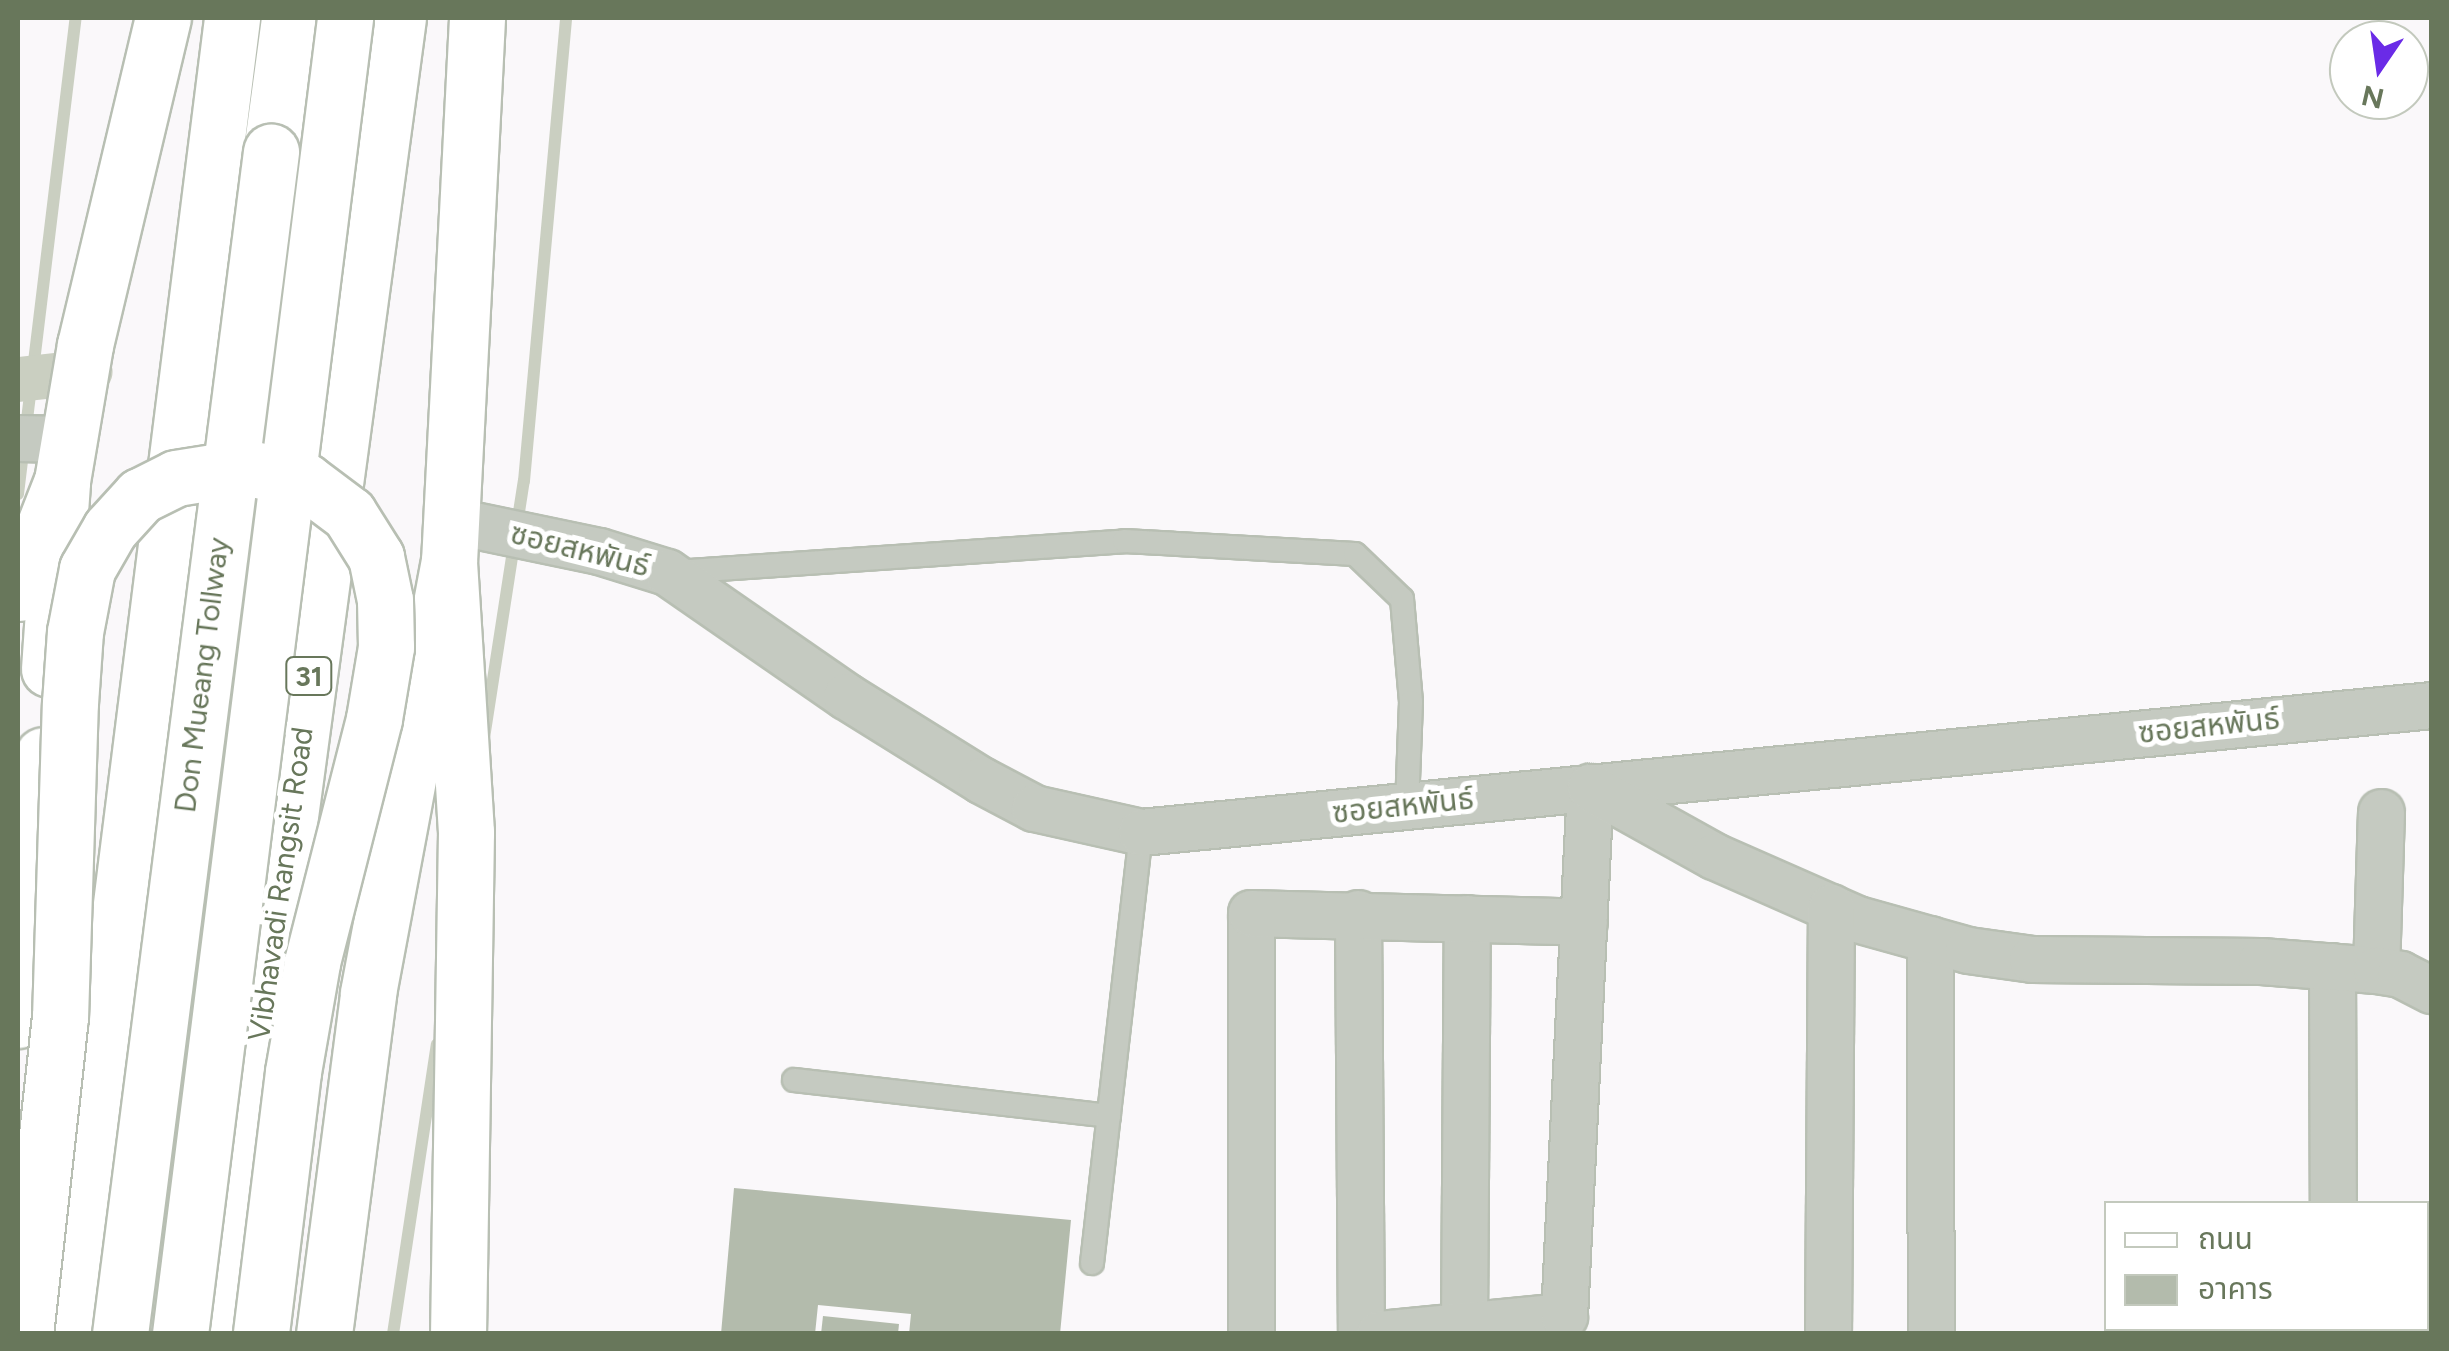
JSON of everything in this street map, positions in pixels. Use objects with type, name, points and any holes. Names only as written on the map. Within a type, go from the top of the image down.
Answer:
[{"type":"main road","points":[[18,593],[49,453],[84,344],[163,18]]},
{"type":"main road","points":[[67,1334],[232,18]]},
{"type":"main road","name":"Don Mueang Tollway","points":[[120,1334],[178,856],[290,18]]},
{"type":"main road","name":"Don Mueang Tollway","points":[[180,1334],[345,18]]},
{"type":"main road","name":"Vibhavadi Rangsit Road","points":[[220,1334],[398,18]]},
{"type":"main road","points":[[458,1334],[466,850],[483,537],[477,18]]},
{"type":"main road","points":[[18,1020],[38,837],[49,453]]},
{"type":"main road","points":[[26,1334],[60,1018],[70,704],[87,569],[110,529],[140,496],[176,478],[245,467],[305,481],[349,514],[376,557],[386,600],[386,647],[374,719],[312,962],[293,1072],[261,1334]]},
{"type":"main road","points":[[324,1334],[368,993],[483,537]]},
{"type":"street","name":"ซอยสหพันธ์","points":[[483,537],[600,551],[666,572],[846,696],[981,780],[1034,808],[1140,832],[2432,705]]},
{"type":"street","points":[[1380,1334],[1564,1316],[1590,787],[1714,856],[1831,907],[1930,939],[2032,959],[2261,961],[2354,968],[2400,974],[2432,990]]},
{"type":"street","points":[[2332,1201],[2354,968],[2381,812]]},
{"type":"street","points":[[1828,1334],[1831,907]]},
{"type":"street","points":[[1250,1334],[1251,914],[1358,913],[1584,922]]},
{"type":"street","points":[[1358,913],[1361,1334]]},
{"type":"street","points":[[1464,1325],[1467,918]]},
{"type":"street","points":[[1930,939],[1931,1334]]},
{"type":"lane","points":[[666,572],[1124,540],[1355,554],[1402,599],[1411,702],[1407,806]]},
{"type":"lane","points":[[1092,1263],[1140,832]]},
{"type":"lane","points":[[794,1080],[1110,1116]]},
{"type":"building","points":[[734,1188],[1071,1220],[1060,1334],[909,1334],[911,1314],[818,1305],[815,1334],[721,1334]]},
{"type":"building","points":[[823,1316],[899,1324],[898,1334],[821,1334]]},
{"type":"waterway","points":[[18,494],[76,18]]},
{"type":"waterway","points":[[484,738],[524,481],[566,18]]},
{"type":"waterway","points":[[18,379],[90,371]]},
{"type":"waterway","points":[[393,1334],[437,1044]]}]
